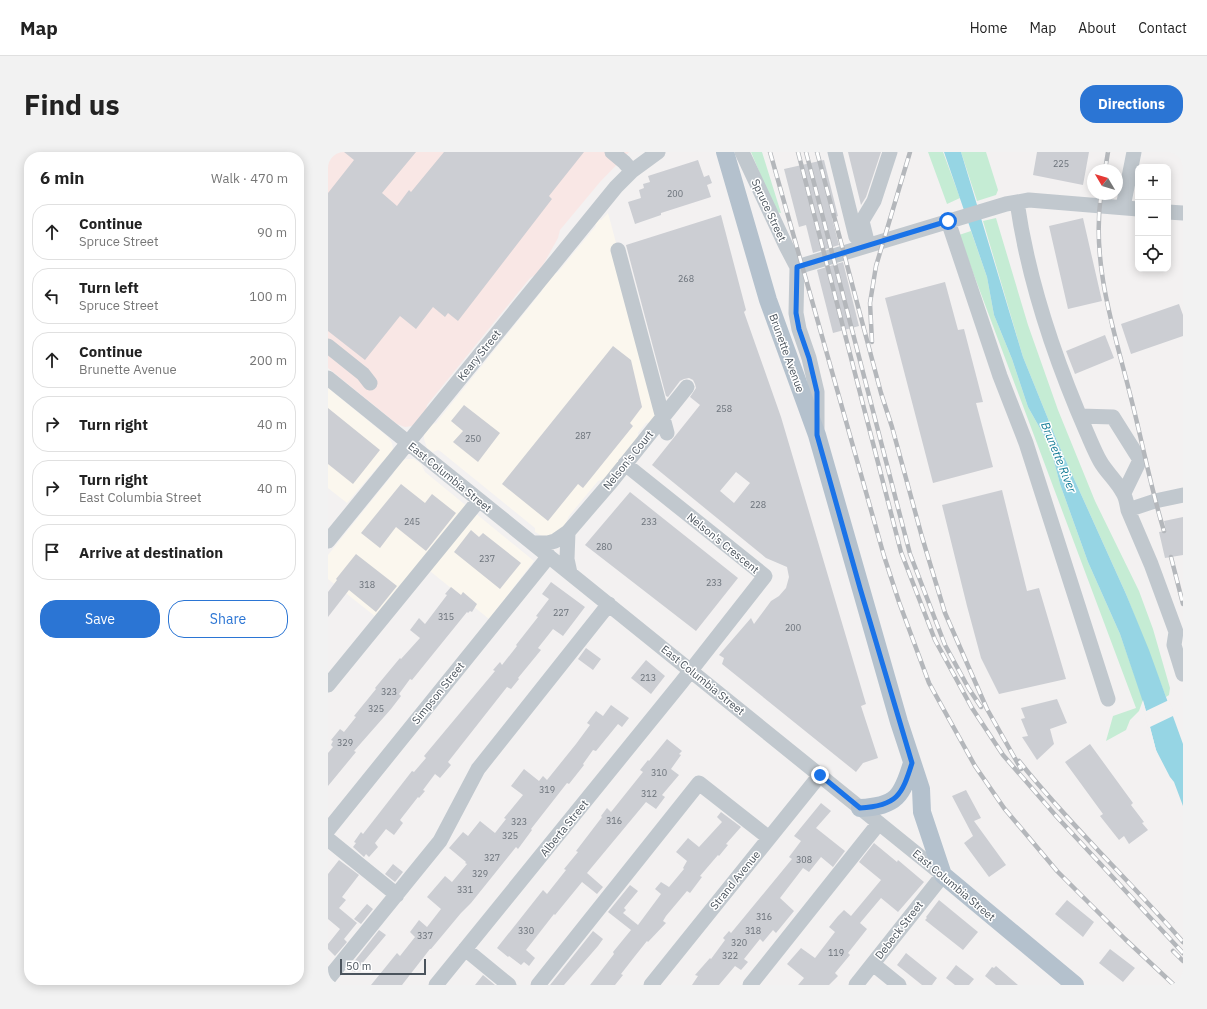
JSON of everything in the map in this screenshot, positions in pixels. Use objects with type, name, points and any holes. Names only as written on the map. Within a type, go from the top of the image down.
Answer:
[{"type":"main road","name":"Brunette Avenue","points":[[724,152],[768,300],[817,435],[862,596],[921,789],[922,812],[943,876]]},
{"type":"main road","points":[[860,808],[874,807],[892,800],[900,793],[906,784],[912,763]]},
{"type":"main road","points":[[921,789],[933,814],[954,870],[967,896]]},
{"type":"main road","name":"East Columbia Street","points":[[943,876],[1075,985]]},
{"type":"street","points":[[612,152],[632,171]]},
{"type":"street","name":"Keary Street","points":[[328,541],[616,187],[632,171],[658,152]]},
{"type":"street","name":"Spruce Street","points":[[742,152],[782,239],[797,267],[796,313],[799,329],[809,358],[817,392],[817,435]]},
{"type":"street","points":[[835,152],[863,246]]},
{"type":"street","points":[[863,246],[862,221],[874,201],[890,152]]},
{"type":"street","points":[[1123,208],[1134,152]]},
{"type":"street","points":[[797,267],[991,207],[1017,202],[1029,200],[1135,209]]},
{"type":"street","points":[[1017,202],[1025,248],[1042,310],[1059,363],[1100,461],[1124,493],[1128,510],[1151,564],[1176,632],[1174,645],[1183,674]]},
{"type":"street","points":[[1171,212],[1183,213]]},
{"type":"street","points":[[954,219],[1000,376],[1026,443],[1108,699]]},
{"type":"street","points":[[618,250],[667,433]]},
{"type":"street","points":[[328,346],[363,374],[370,383]]},
{"type":"street","name":"East Columbia Street","points":[[328,378],[691,670],[943,876]]},
{"type":"street","name":"Nelson's Court","points":[[533,543],[548,543],[568,532],[687,387]]},
{"type":"street","points":[[1080,416],[1113,418],[1140,460],[1124,493]]},
{"type":"street","name":"Nelson's Crescent","points":[[625,464],[765,576],[691,670]]},
{"type":"street","points":[[1128,510],[1183,494]]},
{"type":"street","points":[[328,685],[479,500]]},
{"type":"street","points":[[568,532],[567,559],[570,573]]},
{"type":"street","name":"Simpson Street","points":[[328,830],[549,556]]},
{"type":"street","points":[[328,979],[440,841],[478,769],[609,604]]},
{"type":"street","name":"Alberta Street","points":[[436,985],[691,670]]},
{"type":"street","name":"Strand Avenue","points":[[651,985],[820,775]]},
{"type":"street","points":[[538,985],[699,783],[768,838]]},
{"type":"street","points":[[750,985],[879,823]]},
{"type":"street","points":[[328,839],[397,895]]},
{"type":"street","name":"Debeck Street","points":[[856,985],[943,876]]},
{"type":"street","points":[[466,949],[508,985]]},
{"type":"street","points":[[873,964],[899,985]]},
{"type":"shaded area","points":[[328,152],[629,152],[600,182],[560,230],[558,238],[543,265],[535,275],[530,278],[427,405],[426,411],[412,426],[405,427],[397,424],[328,368]]},
{"type":"shaded area","points":[[608,213],[661,410],[650,422],[646,423],[638,433],[638,438],[604,479],[598,481],[569,516],[565,525],[555,535],[542,536],[535,532],[535,528],[440,451],[438,450],[433,452],[427,448],[424,435],[430,425],[436,423],[542,291],[543,287],[554,274],[558,272],[596,226],[595,223],[599,219],[601,220]]},
{"type":"shaded area","points":[[328,388],[388,437],[392,443],[393,449],[391,455],[382,462],[347,503],[328,488]]},
{"type":"shaded area","points":[[406,459],[414,459],[421,464],[425,472],[534,561],[489,619],[425,567],[381,621],[328,579],[328,555],[393,474],[400,462]]},
{"type":"green space","points":[[751,152],[762,152],[781,213],[776,212]]},
{"type":"green space","points":[[928,152],[943,152],[960,198],[947,204]]},
{"type":"green space","points":[[961,152],[986,152],[998,190],[996,195],[977,201]]},
{"type":"green space","points":[[996,218],[1028,325],[1058,410],[1095,501],[1139,591],[1153,629],[1170,688],[1169,695],[1166,697],[1126,594],[1057,441],[1023,357],[983,221]]},
{"type":"green space","points":[[971,231],[987,277],[994,315],[1012,359],[1028,407],[1050,446],[1060,484],[1088,562],[1120,634],[1143,700],[1139,711],[1130,720],[1126,730],[1106,741],[1113,716],[1136,708],[959,235]]},
{"type":"water","name":"Brunette River","points":[[944,152],[961,152],[1023,357],[1057,441],[1126,594],[1149,650],[1183,744],[1183,819],[1156,750],[1145,708],[1120,634],[1088,562],[1060,484],[1050,446],[1028,407],[1012,359],[994,315],[987,277]]},
{"type":"pier","points":[[1143,700],[1146,711],[1169,700],[1175,715],[1150,727],[1156,750],[1174,782],[1183,806],[1183,821],[1165,792],[1163,772],[1154,750],[1142,705]]},
{"type":"building","points":[[344,152],[416,152],[382,193],[397,206],[409,190],[411,192],[444,152],[584,152],[549,196],[552,199],[458,321],[448,313],[445,317],[433,307],[416,329],[400,316],[365,360],[328,331],[328,193],[354,160]]},
{"type":"building","points":[[848,152],[881,152],[866,197],[861,205]]},
{"type":"building","points":[[1037,152],[1089,152],[1083,185],[1033,175]]},
{"type":"building","points":[[698,160],[704,177],[709,175],[712,183],[707,185],[711,197],[661,213],[661,215],[635,224],[628,202],[641,198],[639,190],[644,188],[643,184],[650,182],[648,176]]},
{"type":"building","points":[[824,160],[838,216],[832,218],[839,245],[813,253],[806,225],[799,227],[784,169]]},
{"type":"building","points":[[721,215],[746,310],[744,312],[781,417],[866,704],[861,706],[878,758],[863,763],[856,772],[722,664],[724,658],[719,655],[751,618],[754,624],[771,601],[779,596],[786,588],[789,577],[787,567],[766,558],[652,465],[700,405],[690,397],[696,388],[693,380],[689,378],[680,381],[668,397],[666,396],[626,245]],"holes":[[[736,472],[750,483],[734,503],[720,491]]]},
{"type":"building","points":[[1083,218],[1102,301],[1068,309],[1049,226]]},
{"type":"building","points":[[843,262],[859,326],[833,333],[817,270]]},
{"type":"building","points":[[945,282],[958,330],[964,329],[983,402],[976,403],[993,467],[933,483],[885,298]]},
{"type":"building","points":[[1179,304],[1183,315],[1183,336],[1131,354],[1121,324]]},
{"type":"building","points":[[1105,335],[1114,358],[1075,374],[1066,351]]},
{"type":"building","points":[[613,346],[631,360],[642,407],[630,423],[633,426],[583,488],[578,484],[548,521],[502,484]]},
{"type":"building","points":[[464,405],[500,433],[478,462],[453,442],[463,431],[451,421]]},
{"type":"building","points":[[328,408],[380,450],[353,484],[328,464]]},
{"type":"building","points":[[401,484],[425,503],[432,494],[456,513],[426,551],[396,527],[380,548],[361,533]]},
{"type":"building","points":[[1002,490],[1027,591],[1039,588],[1066,679],[999,694],[981,658],[942,505]]},
{"type":"building","points":[[630,492],[738,578],[696,631],[585,545]]},
{"type":"building","points":[[1183,517],[1183,555],[1165,558],[1159,532],[1166,531],[1164,521]]},
{"type":"building","points":[[471,530],[479,537],[483,533],[521,563],[500,589],[454,552]]},
{"type":"building","points":[[356,554],[397,586],[376,612],[349,590],[328,617],[328,592],[337,580],[336,579]]},
{"type":"building","points":[[551,582],[585,607],[563,636],[553,629],[538,648],[541,650],[518,678],[519,679],[511,689],[507,687],[448,762],[451,765],[440,778],[435,774],[423,790],[425,791],[419,798],[418,797],[400,820],[403,823],[394,835],[386,829],[375,843],[378,847],[369,857],[366,854],[364,857],[353,847],[356,843],[354,842],[361,832],[363,834],[412,771],[414,772],[426,758],[424,756],[495,671],[493,670],[500,662],[502,665],[517,646],[516,645],[538,617],[536,616],[549,599],[542,594]]},
{"type":"building","points":[[451,587],[461,595],[463,592],[477,604],[472,612],[467,612],[412,680],[410,679],[399,694],[401,696],[354,751],[356,752],[328,786],[328,753],[333,747],[331,745],[333,741],[331,740],[340,729],[344,732],[356,717],[354,716],[376,689],[375,688],[400,658],[401,659],[420,638],[410,630],[419,618],[425,624],[447,595],[445,594]]},
{"type":"building","points":[[586,648],[601,659],[593,670],[578,659]]},
{"type":"building","points":[[646,660],[665,676],[651,694],[631,678]]},
{"type":"building","points":[[1057,699],[1067,723],[1050,729],[1054,744],[1037,760],[1022,737],[1028,736],[1021,719],[1025,718],[1021,708]]},
{"type":"building","points":[[611,705],[629,718],[622,727],[618,724],[596,751],[593,750],[583,764],[584,765],[569,784],[567,783],[531,829],[532,830],[518,849],[516,847],[471,903],[430,949],[402,985],[371,985],[397,953],[400,956],[415,937],[410,932],[419,920],[427,927],[441,909],[427,897],[445,876],[452,882],[467,864],[449,848],[463,832],[468,836],[480,821],[495,833],[506,819],[504,818],[523,795],[511,786],[524,769],[539,781],[543,776],[547,780],[590,725],[587,723],[596,711],[603,716]]},
{"type":"building","points":[[667,739],[682,751],[679,754],[681,755],[671,769],[679,775],[662,795],[665,797],[656,809],[646,802],[587,873],[603,887],[597,894],[582,882],[555,915],[554,914],[526,950],[535,958],[529,966],[524,962],[521,965],[509,956],[508,957],[497,948],[543,890],[547,894],[566,870],[564,869],[578,852],[576,851],[602,817],[601,816],[607,808],[611,812],[643,772],[640,770]]},
{"type":"building","points":[[1090,744],[1133,803],[1131,805],[1148,830],[1129,844],[1124,836],[1119,840],[1100,816],[1103,814],[1065,762]]},
{"type":"building","points":[[966,790],[981,818],[974,821],[1006,865],[989,877],[964,843],[973,836],[952,796]]},
{"type":"building","points":[[821,803],[831,811],[816,828],[845,851],[833,867],[821,857],[809,872],[803,868],[780,898],[794,911],[776,933],[773,930],[763,942],[760,939],[744,959],[748,962],[741,970],[735,966],[719,985],[692,985],[698,976],[695,975],[710,958],[711,959],[725,940],[723,938],[729,931],[731,933],[792,859],[789,857],[801,841],[794,836]]},
{"type":"building","points":[[721,812],[741,827],[726,844],[728,845],[700,876],[702,877],[690,893],[687,891],[666,916],[663,921],[666,923],[648,942],[647,941],[621,974],[623,975],[615,985],[590,985],[614,954],[613,952],[631,930],[608,912],[630,885],[638,891],[624,908],[626,910],[623,913],[638,925],[661,894],[655,889],[661,882],[669,887],[684,869],[683,868],[687,861],[676,852],[688,838],[699,847],[722,822],[717,817]]},
{"type":"building","points":[[874,843],[897,862],[898,860],[924,882],[898,912],[881,898],[860,923],[867,929],[848,953],[850,955],[835,973],[838,976],[829,985],[798,985],[804,978],[787,964],[801,948],[815,958],[835,932],[829,927],[838,916],[844,910],[851,916],[881,880],[859,862]]},
{"type":"building","points":[[339,860],[359,875],[342,897],[346,900],[339,908],[357,923],[344,939],[347,942],[335,956],[328,949],[328,944],[340,929],[328,919],[328,874]]},
{"type":"building","points":[[393,864],[403,872],[395,882],[385,874]]},
{"type":"building","points":[[939,900],[978,932],[963,950],[925,920]]},
{"type":"building","points":[[1067,900],[1094,922],[1083,937],[1055,914]]},
{"type":"building","points":[[367,904],[373,909],[361,924],[354,919]]},
{"type":"building","points":[[379,930],[386,935],[355,972],[349,968]]},
{"type":"building","points":[[593,931],[603,939],[598,946],[564,985],[550,985]]},
{"type":"building","points":[[1110,949],[1135,968],[1123,982],[1099,963]]},
{"type":"building","points":[[906,953],[937,978],[932,985],[922,985],[897,965]]},
{"type":"building","points":[[956,965],[974,979],[969,985],[955,985],[946,978]]},
{"type":"building","points":[[996,966],[1018,985],[996,985],[985,976],[992,967],[994,968]]},
{"type":"building","points":[[483,975],[495,985],[475,985]]},
{"type":"railway","points":[[770,152],[884,556],[899,602],[929,683],[975,766],[1004,808],[1057,871],[1125,939],[1174,985]]},
{"type":"railway","points":[[798,152],[901,552],[935,640],[972,708],[1003,755],[1057,817],[1183,953]]},
{"type":"railway","points":[[806,152],[910,554],[945,645],[969,689],[981,707]]},
{"type":"railway","points":[[817,152],[881,393],[945,613],[987,709],[1021,769]]},
{"type":"railway","points":[[872,342],[870,303],[876,266],[910,152]]},
{"type":"railway","points":[[1106,164],[1108,152]]},
{"type":"railway","points":[[1101,200],[1099,247],[1106,299],[1164,531]]},
{"type":"railway","points":[[1171,557],[1183,604]]},
{"type":"railway","points":[[1019,761],[1059,808],[1183,942]]},
{"type":"railway","points":[[1173,951],[1183,961]]},
{"type":"route","points":[[820,775],[860,808],[874,807],[892,800],[900,793],[906,784],[912,763],[860,588],[817,435],[817,392],[809,358],[799,329],[796,313],[797,267],[948,221]]}]
